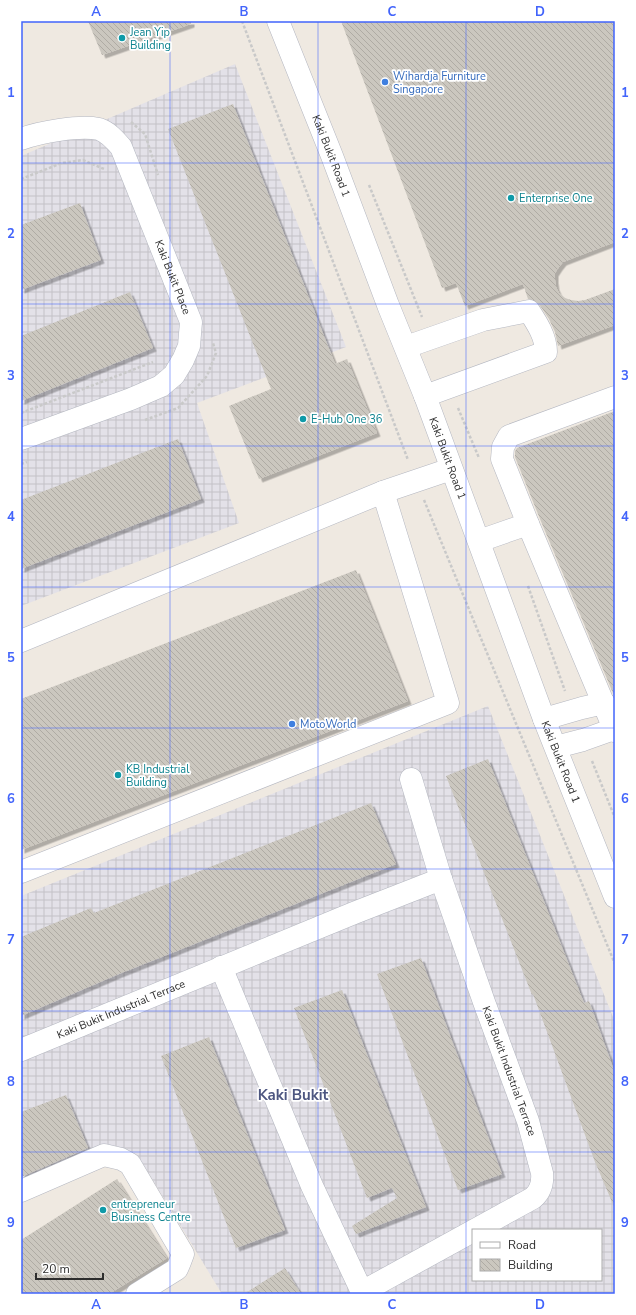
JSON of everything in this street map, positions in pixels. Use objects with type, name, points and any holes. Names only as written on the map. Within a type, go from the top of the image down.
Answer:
[{"type":"street","name":"Kaki Bukit Road 1","points":[[278,21],[332,156],[388,305],[425,396],[544,719],[615,897]]},
{"type":"street","name":"Kaki Bukit Place","points":[[21,139],[31,135],[78,127],[100,130],[114,138],[121,147],[191,322],[189,346],[183,360],[174,375],[161,386],[131,399],[21,439]]},
{"type":"street","points":[[406,347],[483,320],[529,311],[537,322],[546,346],[546,352],[425,396]]},
{"type":"street","points":[[556,748],[615,730],[502,459],[503,447],[509,436],[615,397]]},
{"type":"street","points":[[21,641],[383,492],[451,469]]},
{"type":"street","points":[[21,872],[448,703],[383,492]]},
{"type":"street","points":[[479,541],[528,524]]},
{"type":"street","points":[[544,719],[604,703]]},
{"type":"street","name":"Kaki Bukit Industrial Terrace","points":[[411,778],[441,879],[528,1121],[542,1173],[542,1187],[533,1198],[478,1229]]},
{"type":"street","name":"Kaki Bukit Industrial Terrace","points":[[21,1050],[221,967],[441,879]]},
{"type":"street","name":"Kaki Bukit Industrial Terrace","points":[[221,967],[312,1186],[363,1293],[472,1232]]},
{"type":"street","points":[[21,1191],[104,1155],[121,1159],[130,1164],[183,1254],[177,1268],[137,1294]]},
{"type":"path","points":[[129,120],[145,134],[160,179]]},
{"type":"path","points":[[21,179],[62,163],[83,160],[104,169],[107,176]]},
{"type":"path","points":[[368,183],[431,338]]},
{"type":"path","points":[[141,421],[178,408],[207,376],[216,353],[211,338]]},
{"type":"path","points":[[21,413],[154,362]]},
{"type":"path","points":[[449,387],[479,459]]},
{"type":"path","points":[[21,464],[28,462]]},
{"type":"path","points":[[527,583],[572,711]]},
{"type":"path","points":[[583,740],[615,818]]},
{"type":"shaded area","points":[[235,64],[346,347],[197,403],[239,523],[21,606],[21,156]]},
{"type":"shaded area","points":[[488,706],[615,1022],[615,1294],[222,1294],[137,1154],[21,1200],[21,896]]},
{"type":"building","name":"Jean Yip Building","points":[[88,21],[191,21],[191,24],[102,55]]},
{"type":"building","name":"Enterprise One","points":[[341,21],[615,21],[615,242],[563,262],[555,273],[555,280],[559,293],[565,298],[571,300],[585,300],[615,289],[615,325],[558,346],[555,332],[549,319],[539,304],[534,300],[528,299],[523,284],[465,306],[456,283],[442,288]]},
{"type":"building","points":[[233,104],[335,364],[347,359],[377,433],[259,479],[229,406],[271,389],[168,129]]},
{"type":"building","points":[[80,203],[101,260],[21,290],[21,225]]},
{"type":"building","points":[[130,292],[153,348],[21,401],[21,336]]},
{"type":"building","points":[[615,411],[615,698],[540,519],[515,457],[515,451],[517,448]]},
{"type":"building","points":[[178,439],[201,499],[21,569],[21,500]]},
{"type":"building","name":"KB Industrial Building","points":[[356,570],[408,701],[21,850],[21,699]]},
{"type":"building","points":[[488,759],[584,1003],[589,1001],[615,1073],[615,1209],[595,1162],[533,994],[532,995],[446,776]]},
{"type":"building","points":[[371,803],[396,864],[119,974],[21,1016],[21,937],[91,908],[94,913]]},
{"type":"building","points":[[421,958],[502,1174],[458,1190],[377,974]]},
{"type":"building","points":[[342,990],[426,1207],[356,1234],[352,1226],[397,1198],[392,1188],[367,1198],[294,1008]]},
{"type":"building","points":[[209,1037],[285,1230],[236,1248],[161,1056]]},
{"type":"building","points":[[66,1095],[88,1148],[21,1177],[21,1112]]},
{"type":"building","name":"entrepreneur Business Centre","points":[[117,1179],[167,1258],[109,1294],[21,1294],[21,1240]]},
{"type":"building","points":[[285,1268],[301,1294],[244,1294]]},
{"type":"place","name":"Jean Yip Building","points":[[122,38]]},
{"type":"place","name":"Wihardja Furniture Singapore","points":[[385,82]]},
{"type":"place","name":"Enterprise One","points":[[511,198]]},
{"type":"place","name":"E-Hub One 36","points":[[303,419]]},
{"type":"place","name":"MotoWorld","points":[[292,724]]},
{"type":"place","name":"KB Industrial Building","points":[[118,775]]},
{"type":"place","name":"entrepreneur Business Centre","points":[[103,1210]]},
{"type":"district","name":"Kaki Bukit","points":[[293,1095]]}]
